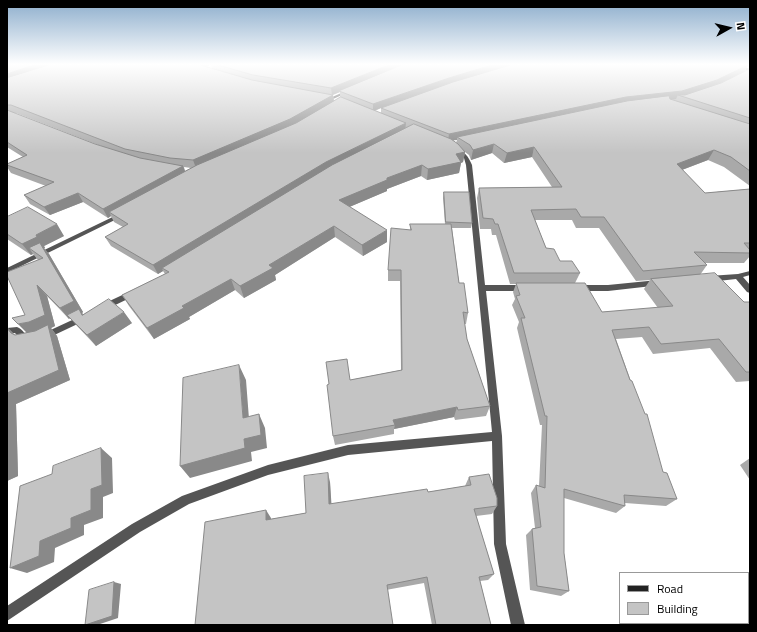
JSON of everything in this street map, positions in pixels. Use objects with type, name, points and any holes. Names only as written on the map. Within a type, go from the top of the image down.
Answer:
[{"type":"street","points":[[330,100],[344,93]]},
{"type":"street","points":[[448,145],[466,158],[469,165],[497,436],[500,544],[518,625]]},
{"type":"street","points":[[7,271],[128,211]]},
{"type":"street","points":[[700,280],[738,276],[750,273]]},
{"type":"street","points":[[738,276],[750,290]]},
{"type":"street","points":[[568,288],[608,288],[669,282]]},
{"type":"street","points":[[481,288],[528,288]]},
{"type":"street","points":[[98,310],[139,290]]},
{"type":"street","points":[[7,331],[17,330],[26,341],[42,338],[91,314]]},
{"type":"street","points":[[7,614],[136,528],[186,500],[268,470],[348,450],[497,436]]},
{"type":"building","points":[[7,93],[325,93],[333,95],[290,119],[193,160],[170,158],[125,149],[11,105],[7,105]]},
{"type":"building","points":[[346,93],[404,93],[373,104]]},
{"type":"building","points":[[421,93],[659,93],[626,97],[449,134],[381,108]]},
{"type":"building","points":[[690,93],[750,93],[750,118],[678,95]]},
{"type":"building","points":[[669,96],[670,99],[750,124],[750,171],[731,157],[714,150],[677,164],[705,193],[750,189],[750,243],[744,243],[750,250],[750,253],[694,252],[707,265],[643,271],[604,217],[581,217],[576,209],[531,210],[546,248],[554,249],[560,261],[572,261],[580,273],[514,273],[498,224],[495,224],[493,219],[483,218],[479,188],[562,187],[534,147],[507,153],[494,144],[473,150],[470,145],[457,137],[627,101]]},
{"type":"building","points":[[341,97],[406,123],[326,162],[153,265],[105,237],[128,224],[109,212],[197,165],[296,123]]},
{"type":"building","points":[[7,110],[95,144],[140,158],[183,166],[103,209],[78,193],[44,207],[24,195],[54,182],[7,165],[27,155],[7,142]]},
{"type":"building","points":[[414,124],[451,139],[458,144],[465,152],[456,154],[461,162],[428,169],[422,165],[387,178],[387,180],[339,200],[387,230],[362,245],[334,226],[269,265],[273,268],[240,286],[231,279],[182,306],[184,308],[147,328],[122,295],[169,272],[162,268],[332,165]]},
{"type":"building","points":[[444,192],[469,192],[472,223],[446,222]]},
{"type":"building","points":[[28,207],[57,224],[36,235],[37,237],[22,244],[7,234],[7,217]]},
{"type":"building","points":[[410,224],[451,224],[459,283],[464,283],[468,313],[463,312],[467,339],[490,406],[458,410],[457,407],[393,420],[395,425],[333,436],[326,362],[347,359],[350,380],[402,370],[401,270],[388,270],[391,228],[411,230]]},
{"type":"building","points":[[40,243],[74,301],[60,308],[37,285],[45,315],[29,322],[18,324],[12,318],[25,315],[7,276],[7,272],[43,258],[29,248]]},
{"type":"building","points":[[715,273],[744,302],[750,302],[750,372],[746,372],[719,339],[661,344],[649,327],[612,330],[630,380],[632,381],[645,414],[647,414],[663,472],[667,473],[677,499],[624,495],[625,506],[564,489],[564,553],[569,591],[537,586],[532,529],[541,527],[536,485],[545,488],[547,416],[545,416],[521,318],[525,318],[516,296],[520,295],[516,283],[585,283],[602,312],[673,306],[651,279]]},
{"type":"building","points":[[109,299],[124,312],[87,335],[67,315],[79,309],[82,315]]},
{"type":"building","points":[[48,325],[59,370],[7,393],[7,328],[15,335],[35,331]]},
{"type":"building","points":[[239,365],[243,418],[259,414],[261,435],[244,439],[245,448],[180,466],[183,378]]},
{"type":"building","points":[[101,448],[102,485],[91,489],[91,510],[71,518],[71,528],[40,541],[39,556],[10,568],[20,486],[52,474],[53,466]]},
{"type":"building","points":[[328,473],[329,504],[427,489],[428,492],[471,485],[469,477],[489,474],[497,498],[497,506],[474,509],[494,574],[479,577],[491,625],[436,625],[427,577],[387,585],[393,625],[195,625],[205,522],[266,510],[266,520],[306,513],[304,476]]},
{"type":"building","points":[[114,582],[112,616],[85,625],[89,590]]}]
